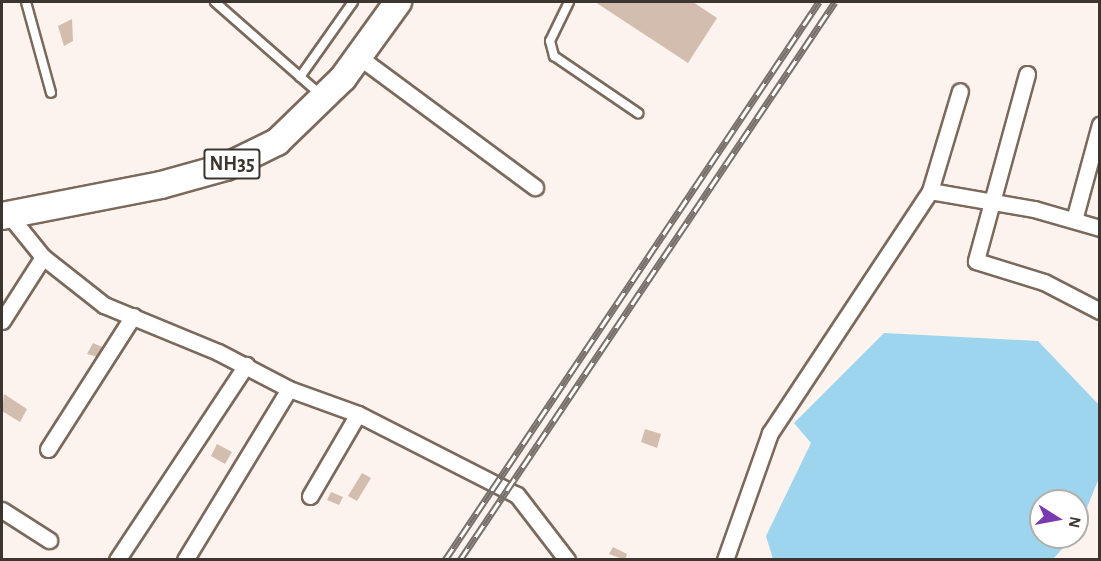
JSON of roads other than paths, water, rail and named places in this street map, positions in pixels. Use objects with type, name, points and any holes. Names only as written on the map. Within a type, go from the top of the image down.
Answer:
[{"type":"highway","name":"NH35","points":[[5,215],[226,167],[277,142],[325,98],[359,57],[398,2]]},
{"type":"street","points":[[359,57],[535,187]]},
{"type":"street","points":[[1027,74],[990,202],[976,261],[1044,282],[1100,311]]},
{"type":"street","points":[[725,560],[770,433],[930,191],[960,91]]},
{"type":"street","points":[[1074,220],[1100,124]]},
{"type":"street","points":[[930,191],[1074,220],[1100,228]]},
{"type":"street","points":[[5,215],[43,257],[86,294],[246,365],[289,389],[358,414],[517,495],[567,560]]},
{"type":"street","points":[[2,321],[43,257]]},
{"type":"street","points":[[48,449],[133,316]]},
{"type":"street","points":[[117,560],[246,365]]},
{"type":"street","points":[[185,560],[289,389]]},
{"type":"street","points":[[310,495],[358,414]]},
{"type":"street","points":[[2,506],[49,540]]},
{"type":"lane","points":[[26,2],[51,93]]},
{"type":"lane","points":[[215,2],[325,98]]},
{"type":"lane","points":[[300,77],[354,2]]},
{"type":"lane","points":[[569,2],[550,41],[554,56],[639,113]]},
{"type":"water","points":[[884,333],[1038,341],[1099,405],[1099,478],[1089,503],[1089,489],[1029,489],[1029,549],[1062,549],[1053,559],[773,559],[766,536],[811,443],[794,423]]},
{"type":"railway","points":[[445,560],[819,2]]},
{"type":"railway","points":[[460,560],[835,2]]}]
